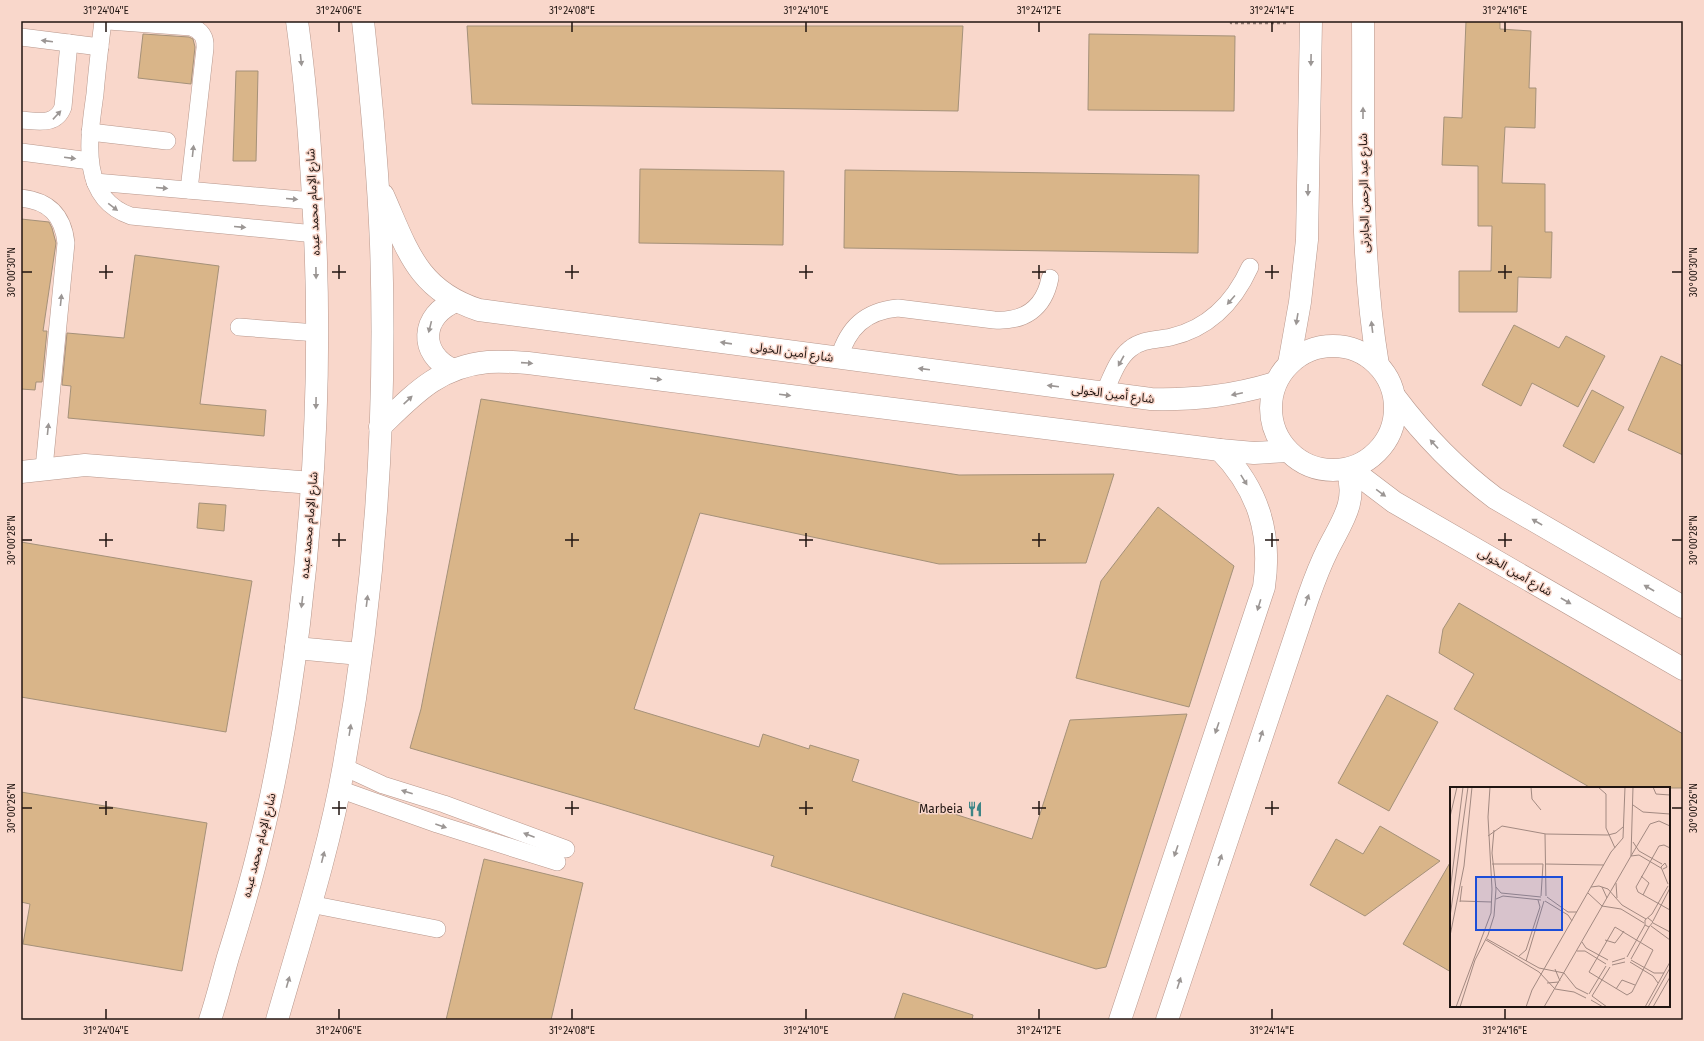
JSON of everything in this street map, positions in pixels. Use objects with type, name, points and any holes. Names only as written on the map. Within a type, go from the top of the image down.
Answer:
[{"type":"street","name":"شارع الإمام محمد عبده","points":[[210,1020],[246,899],[261,842],[286,717],[305,573],[315,428],[317,333],[313,201],[305,97],[296,21]]},
{"type":"street","points":[[277,1020],[324,857],[344,767],[370,577],[380,427],[382,304],[378,181],[363,21]]},
{"type":"street","points":[[1288,364],[1300,302],[1307,240],[1311,21]]},
{"type":"street","name":"شارع عبد الرحمن الجابرتى","points":[[1363,21],[1365,258],[1372,330],[1378,365]]},
{"type":"street","name":"شارع أمين الخولى","points":[[378,181],[414,262],[432,284],[456,301],[479,310],[1151,399],[1201,399],[1226,396],[1275,383]]},
{"type":"street","points":[[453,370],[444,366],[436,359],[430,350],[428,329],[438,311],[446,305],[456,301]]},
{"type":"street","points":[[1327,346],[1341,346],[1368,356],[1378,365],[1389,380],[1395,397],[1396,412],[1393,427],[1387,440],[1378,452],[1365,462],[1349,468],[1331,471],[1321,470],[1303,463],[1287,451],[1280,442],[1271,419],[1270,407],[1275,383],[1288,364],[1300,355],[1312,349],[1327,346]]},
{"type":"street","points":[[380,427],[420,388],[453,370],[489,362],[528,363],[1220,450],[1254,453],[1287,451]]},
{"type":"street","points":[[1395,397],[1416,425],[1440,452],[1466,476],[1495,498],[1683,607]]},
{"type":"street","points":[[1120,1020],[1264,587],[1267,569],[1267,550],[1265,531],[1260,513],[1253,495],[1244,479],[1220,450]]},
{"type":"street","points":[[21,472],[44,468],[84,465],[312,483]]},
{"type":"street","points":[[1167,1020],[1308,598],[1328,549],[1348,511],[1351,494],[1349,468]]},
{"type":"street","name":"شارع أمين الخولى","points":[[1349,468],[1394,502],[1683,668]]},
{"type":"street","points":[[296,648],[360,654]]},
{"type":"lane","points":[[103,21],[90,132],[90,161],[95,182],[105,200],[117,210],[131,216],[315,234]]},
{"type":"lane","points":[[108,21],[191,27],[200,31],[205,39],[189,190]]},
{"type":"lane","points":[[21,37],[100,47]]},
{"type":"lane","points":[[21,120],[46,122],[52,120],[61,112],[63,106],[69,43]]},
{"type":"lane","points":[[90,132],[167,141]]},
{"type":"lane","points":[[21,152],[90,161]]},
{"type":"lane","points":[[95,182],[313,201]]},
{"type":"lane","points":[[21,198],[39,202],[56,214],[65,232],[66,243],[44,468]]},
{"type":"lane","points":[[1104,393],[1123,355],[1129,349],[1145,341],[1172,337],[1190,331],[1205,323],[1220,312],[1233,298],[1243,283],[1250,267]]},
{"type":"lane","points":[[839,358],[848,336],[864,319],[875,313],[886,309],[898,308],[1006,321],[1016,319],[1036,308],[1048,289],[1050,278]]},
{"type":"lane","points":[[239,327],[317,333]]},
{"type":"lane","points":[[338,789],[437,824],[561,856],[451,807],[383,785],[344,767]]},
{"type":"lane","points":[[310,904],[437,929]]},
{"type":"path","points":[[1231,21],[1231,23],[1273,23]]},
{"type":"building","points":[[1466,21],[1500,21],[1500,29],[1531,31],[1529,88],[1536,88],[1535,128],[1505,127],[1502,183],[1545,184],[1545,232],[1552,232],[1551,278],[1518,277],[1517,312],[1459,312],[1459,271],[1491,271],[1492,226],[1478,226],[1478,166],[1442,165],[1444,117],[1462,118]]},
{"type":"building","points":[[467,26],[963,26],[958,111],[472,104]]},
{"type":"building","points":[[143,34],[189,37],[193,39],[195,47],[191,84],[138,78]]},
{"type":"building","points":[[1089,34],[1235,36],[1234,111],[1088,110]]},
{"type":"building","points":[[236,71],[258,71],[256,161],[233,161]]},
{"type":"building","points":[[640,169],[784,171],[783,245],[639,243]]},
{"type":"building","points":[[845,170],[1199,175],[1198,253],[844,248]]},
{"type":"building","points":[[21,219],[49,222],[56,243],[43,331],[47,331],[42,382],[36,382],[35,390],[21,389]]},
{"type":"building","points":[[135,255],[219,266],[200,404],[266,410],[264,436],[68,418],[71,386],[62,385],[67,333],[124,338]]},
{"type":"building","points":[[1514,325],[1559,348],[1566,336],[1605,356],[1578,407],[1532,383],[1521,406],[1482,385]]},
{"type":"building","points":[[1661,356],[1683,366],[1683,455],[1628,430]]},
{"type":"building","points":[[1592,390],[1624,407],[1594,463],[1563,446]]},
{"type":"building","points":[[481,399],[959,475],[1114,474],[1086,563],[939,564],[700,513],[634,709],[759,747],[763,734],[809,749],[810,745],[859,760],[852,781],[1032,839],[1070,720],[1187,714],[1106,967],[1096,969],[771,866],[774,856],[410,748],[421,709]]},
{"type":"building","points":[[199,503],[226,505],[224,531],[197,528]]},
{"type":"building","points":[[1158,507],[1234,566],[1189,707],[1076,678],[1101,581]]},
{"type":"building","points":[[21,542],[252,581],[226,732],[21,697]]},
{"type":"building","points":[[1459,603],[1683,734],[1683,788],[1589,787],[1454,709],[1474,674],[1439,653],[1443,629]]},
{"type":"building","points":[[1387,695],[1438,722],[1389,811],[1338,783]]},
{"type":"building","points":[[21,792],[207,823],[182,971],[23,944],[30,904],[21,902]]},
{"type":"building","points":[[1380,826],[1440,861],[1365,916],[1310,885],[1336,839],[1363,854]]},
{"type":"building","points":[[484,859],[583,883],[551,1020],[446,1020]]},
{"type":"building","points":[[1450,863],[1450,971],[1403,944]]},
{"type":"building","points":[[903,993],[973,1015],[972,1020],[894,1020]]},
{"type":"place","name":"Marbeia","points":[[975,809]]}]
